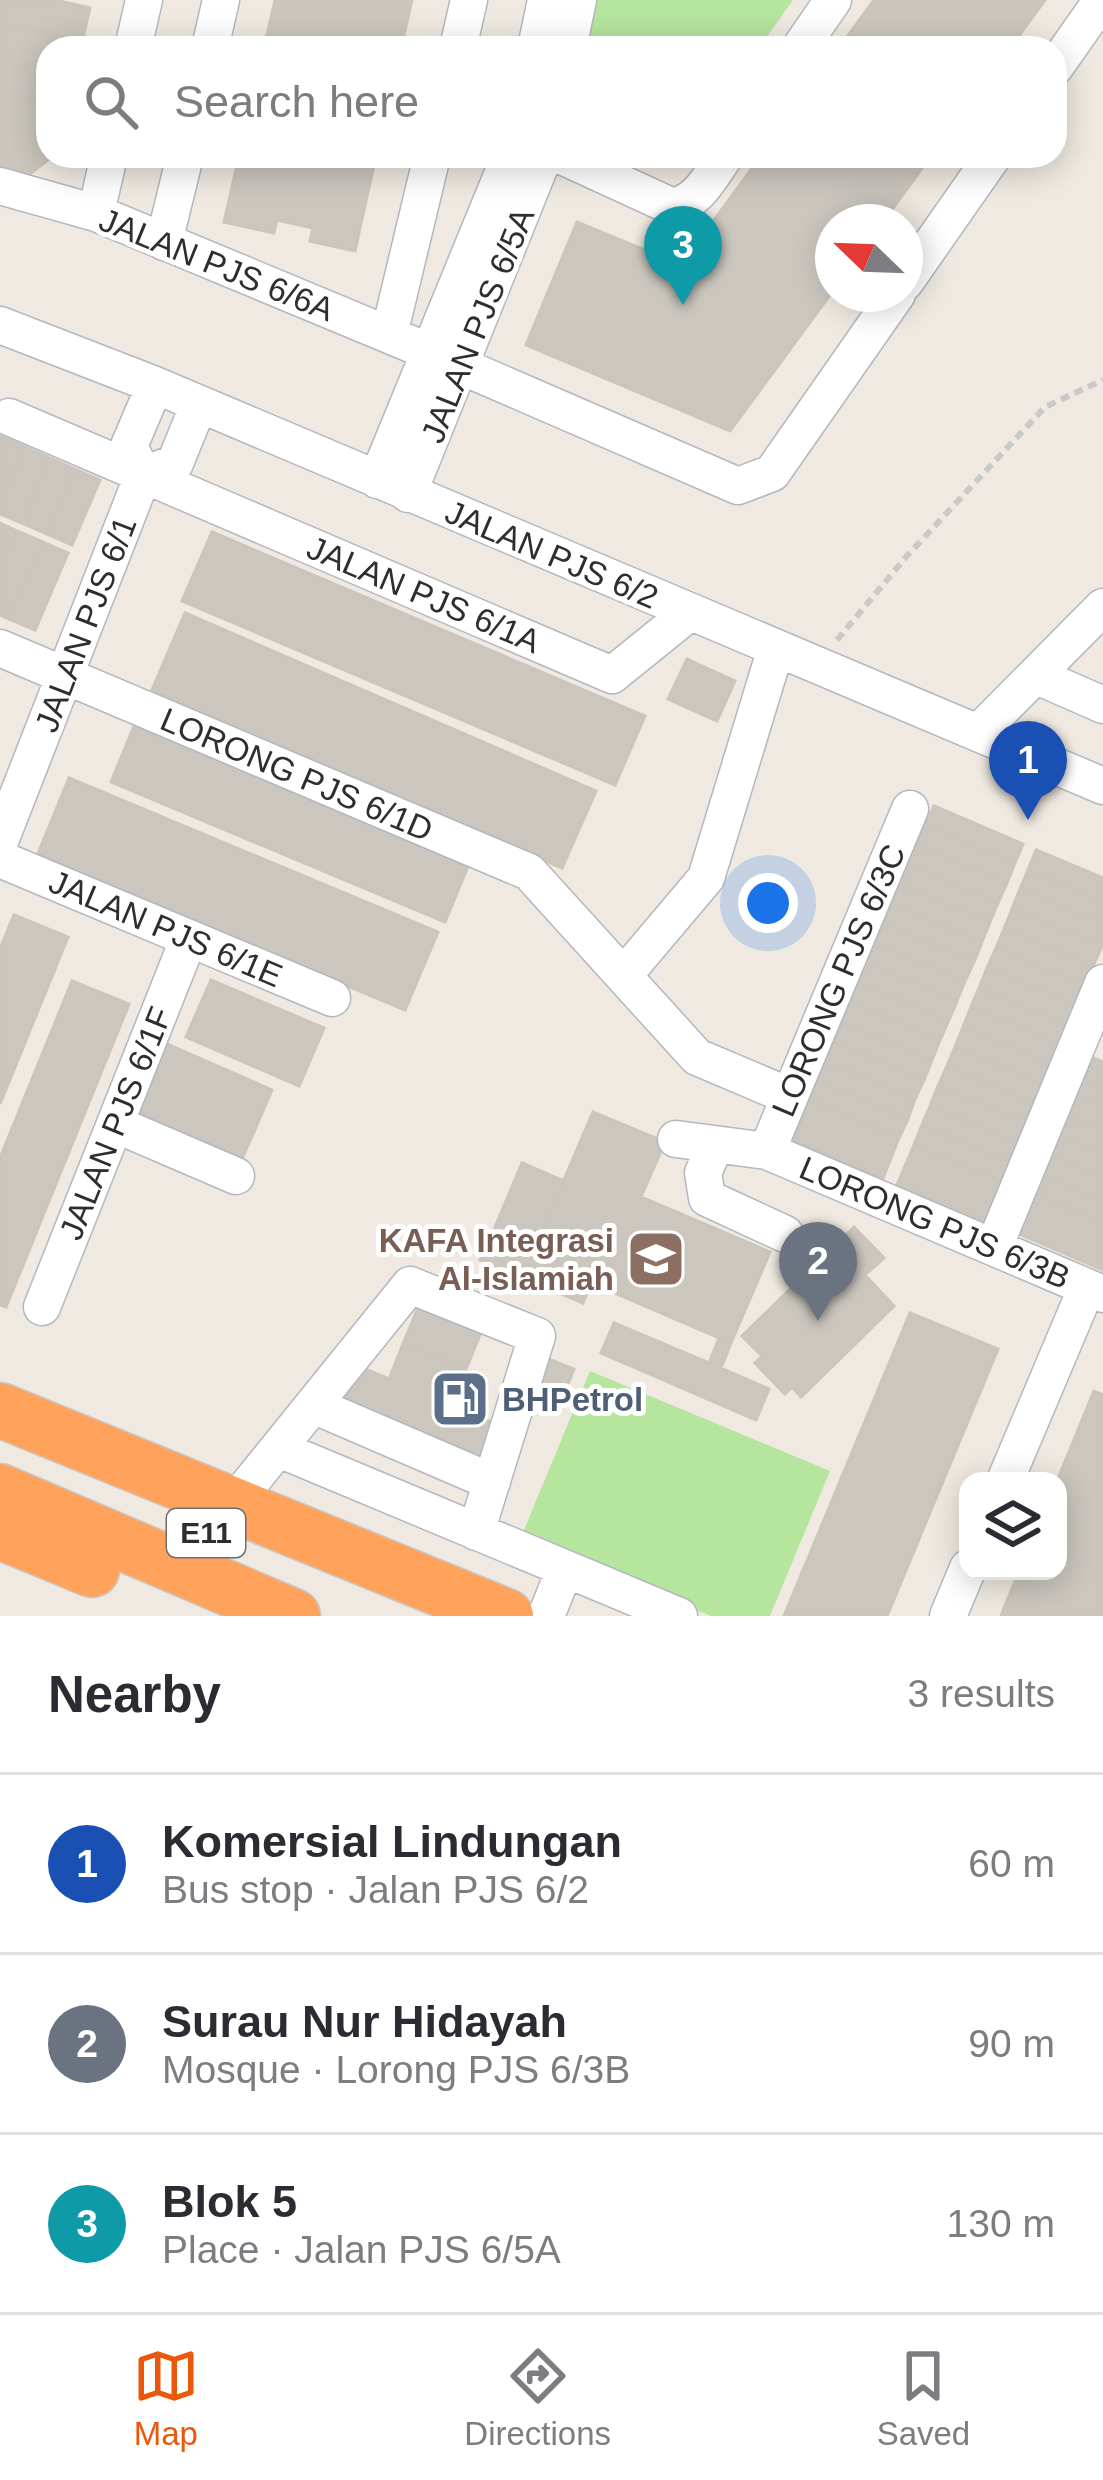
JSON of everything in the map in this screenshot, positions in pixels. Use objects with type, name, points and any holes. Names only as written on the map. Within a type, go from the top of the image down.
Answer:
[{"type":"highway","points":[[0,1409],[506,1616]]},
{"type":"highway","name":"E11","points":[[0,1447],[412,1616]]},
{"type":"highway","name":"E11","points":[[0,1491],[292,1616]]},
{"type":"highway","points":[[0,1532],[204,1616]]},
{"type":"highway","points":[[92,1569],[292,1616]]},
{"type":"street","points":[[136,36],[144,0]]},
{"type":"street","points":[[213,36],[221,0]]},
{"type":"street","points":[[461,36],[469,0]]},
{"type":"street","points":[[538,36],[546,0]]},
{"type":"street","points":[[570,36],[578,0]]},
{"type":"street","points":[[808,36],[833,0]]},
{"type":"street","points":[[1067,50],[1102,0]]},
{"type":"street","points":[[95,213],[106,168]]},
{"type":"street","points":[[164,242],[181,168]]},
{"type":"street","points":[[389,335],[429,168]]},
{"type":"street","name":"JALAN PJS 6/5A","points":[[446,359],[506,168]]},
{"type":"street","name":"JALAN PJS 6/5A","points":[[392,487],[446,359],[538,168]]},
{"type":"street","points":[[588,168],[673,207],[698,194],[716,168]]},
{"type":"street","points":[[923,256],[985,168]]},
{"type":"street","name":"JALAN PJS 6/6A","points":[[0,186],[95,213],[738,486],[772,473],[884,312]]},
{"type":"street","name":"JALAN PJS 6/2","points":[[0,326],[199,404],[1103,786]]},
{"type":"street","name":"JALAN PJS 6/1","points":[[0,841],[143,475],[129,446],[154,386]]},
{"type":"street","name":"JALAN PJS 6/1","points":[[143,475],[175,463],[199,404]]},
{"type":"street","points":[[9,417],[143,475]]},
{"type":"street","name":"JALAN PJS 6/1A","points":[[143,475],[612,675],[690,612]]},
{"type":"street","points":[[978,734],[1103,607]]},
{"type":"street","name":"LORONG PJS 6/1D","points":[[0,648],[529,872],[624,975]]},
{"type":"street","points":[[776,648],[706,878],[624,975],[697,1057],[789,1096]]},
{"type":"street","points":[[1036,676],[1103,705]]},
{"type":"street","name":"LORONG PJS 6/3C","points":[[767,1151],[910,809]]},
{"type":"street","name":"JALAN PJS 6/1E","points":[[0,860],[332,998]]},
{"type":"street","name":"JALAN PJS 6/1F","points":[[42,1307],[189,938]]},
{"type":"street","points":[[994,1247],[1103,983]]},
{"type":"street","points":[[115,1124],[236,1176]]},
{"type":"street","name":"LORONG PJS 6/3B","points":[[676,1139],[767,1151],[1095,1290]]},
{"type":"street","points":[[715,1145],[703,1173],[707,1198],[785,1234]]},
{"type":"street","points":[[233,1504],[410,1285],[537,1336],[476,1532]]},
{"type":"street","points":[[1009,1472],[1095,1290]]},
{"type":"street","points":[[314,1406],[492,1482]]},
{"type":"street","points":[[279,1449],[679,1616]]},
{"type":"street","points":[[546,1616],[565,1569]]},
{"type":"street","points":[[948,1616],[963,1580]]},
{"type":"path","points":[[815,664],[1045,407],[1103,380]]},
{"type":"green space","points":[[596,0],[793,0],[768,36],[587,36]]},
{"type":"green space","points":[[590,1371],[830,1471],[770,1616],[711,1616],[521,1537]]},
{"type":"building","points":[[0,0],[55,0],[90,8],[83,36],[57,36],[0,22]]},
{"type":"building","points":[[275,0],[412,0],[404,36],[267,36]]},
{"type":"building","points":[[874,0],[1045,0],[1019,36],[848,36]]},
{"type":"building","points":[[0,22],[57,36],[36,36],[36,65],[0,57]]},
{"type":"building","points":[[0,57],[36,65],[36,100],[0,92]]},
{"type":"building","points":[[0,92],[36,100],[36,136],[0,127]]},
{"type":"building","points":[[0,127],[36,136],[37,168],[31,173],[0,165]]},
{"type":"building","points":[[236,168],[373,168],[355,251],[310,241],[313,228],[277,220],[274,233],[224,222]]},
{"type":"building","points":[[752,168],[922,168],[896,204],[815,204],[818,312],[730,431],[526,345],[577,222],[681,265]]},
{"type":"building","points":[[0,436],[25,447],[0,505]]},
{"type":"building","points":[[25,447],[50,458],[22,523],[0,514],[0,505]]},
{"type":"building","points":[[50,458],[75,469],[47,534],[22,523]]},
{"type":"building","points":[[75,469],[100,480],[72,545],[47,534]]},
{"type":"building","points":[[0,523],[17,531],[0,571]]},
{"type":"building","points":[[17,531],[43,542],[9,619],[0,615],[0,571]]},
{"type":"building","points":[[212,532],[645,716],[615,785],[182,601]]},
{"type":"building","points":[[43,542],[68,553],[35,630],[9,619]]},
{"type":"building","points":[[185,613],[596,791],[562,868],[152,690]]},
{"type":"building","points":[[687,659],[735,681],[717,721],[668,699]]},
{"type":"building","points":[[137,719],[471,859],[445,922],[111,782]]},
{"type":"building","points":[[69,778],[438,932],[405,1010],[37,856]]},
{"type":"building","points":[[934,806],[1023,844],[1015,863],[925,825]]},
{"type":"building","points":[[925,825],[1015,863],[1007,883],[917,845]]},
{"type":"building","points":[[917,845],[1007,883],[998,903],[909,865]]},
{"type":"building","points":[[1036,850],[1103,878],[1103,901],[1028,870]]},
{"type":"building","points":[[909,865],[998,903],[990,922],[901,885]]},
{"type":"building","points":[[1028,870],[1103,901],[1103,924],[1020,889]]},
{"type":"building","points":[[901,885],[990,922],[982,942],[892,904]]},
{"type":"building","points":[[1020,889],[1103,924],[1102,946],[1012,909]]},
{"type":"building","points":[[892,904],[982,942],[974,962],[884,924]]},
{"type":"building","points":[[1012,909],[1102,946],[1093,966],[1004,929]]},
{"type":"building","points":[[14,915],[68,937],[0,1104],[0,949]]},
{"type":"building","points":[[884,924],[974,962],[965,981],[876,944]]},
{"type":"building","points":[[1004,929],[1093,966],[1085,986],[996,948]]},
{"type":"building","points":[[876,944],[965,981],[957,1001],[868,963]]},
{"type":"building","points":[[996,948],[1085,986],[1077,1005],[987,968]]},
{"type":"building","points":[[868,963],[957,1001],[949,1020],[859,983]]},
{"type":"building","points":[[987,968],[1077,1005],[1069,1025],[979,988]]},
{"type":"building","points":[[211,980],[324,1028],[299,1086],[186,1037]]},
{"type":"building","points":[[72,981],[129,1004],[6,1307],[0,1305],[0,1158]]},
{"type":"building","points":[[859,983],[949,1020],[940,1040],[851,1002]]},
{"type":"building","points":[[979,988],[1069,1025],[1061,1044],[971,1007]]},
{"type":"building","points":[[851,1002],[940,1040],[932,1060],[842,1022]]},
{"type":"building","points":[[971,1007],[1061,1044],[1052,1064],[963,1027]]},
{"type":"building","points":[[842,1022],[932,1060],[924,1080],[834,1042]]},
{"type":"building","points":[[963,1027],[1052,1064],[1044,1084],[955,1047]]},
{"type":"building","points":[[834,1042],[924,1080],[915,1099],[826,1061]]},
{"type":"building","points":[[165,1043],[272,1090],[242,1159],[134,1112]]},
{"type":"building","points":[[955,1047],[1044,1084],[1036,1103],[947,1066]]},
{"type":"building","points":[[1092,1057],[1103,1062],[1103,1085],[1084,1077]]},
{"type":"building","points":[[826,1061],[915,1099],[908,1119],[818,1081]]},
{"type":"building","points":[[947,1066],[1036,1103],[1028,1123],[938,1086]]},
{"type":"building","points":[[1084,1077],[1103,1085],[1103,1108],[1076,1096]]},
{"type":"building","points":[[818,1081],[908,1119],[899,1138],[810,1100]]},
{"type":"building","points":[[938,1086],[1028,1123],[1020,1143],[930,1106]]},
{"type":"building","points":[[1076,1096],[1103,1108],[1103,1131],[1067,1116]]},
{"type":"building","points":[[810,1100],[899,1138],[883,1178],[793,1140]]},
{"type":"building","points":[[930,1106],[1020,1143],[1012,1163],[922,1125]]},
{"type":"building","points":[[593,1112],[665,1142],[641,1197],[770,1252],[731,1343],[531,1257]]},
{"type":"building","points":[[1067,1116],[1103,1131],[1103,1154],[1059,1135]]},
{"type":"building","points":[[922,1125],[1012,1163],[1004,1182],[914,1145]]},
{"type":"building","points":[[1059,1135],[1103,1154],[1103,1177],[1051,1155]]},
{"type":"building","points":[[914,1145],[1004,1182],[987,1222],[897,1185]]},
{"type":"building","points":[[1051,1155],[1103,1177],[1103,1200],[1042,1175]]},
{"type":"building","points":[[522,1163],[564,1181],[531,1257],[490,1239]]},
{"type":"building","points":[[1042,1175],[1103,1200],[1103,1223],[1034,1194]]},
{"type":"building","points":[[1034,1194],[1103,1223],[1103,1270],[1017,1233]]},
{"type":"building","points":[[854,1227],[884,1258],[865,1275],[894,1306],[801,1397],[792,1387],[785,1394],[755,1363],[762,1356],[742,1336]]},
{"type":"building","points":[[490,1239],[591,1283],[583,1303],[480,1260]]},
{"type":"building","points":[[423,1296],[485,1322],[466,1369],[403,1344]]},
{"type":"building","points":[[910,1313],[998,1349],[887,1616],[784,1616]]},
{"type":"building","points":[[614,1323],[709,1363],[719,1338],[731,1343],[721,1368],[769,1389],[756,1420],[601,1353]]},
{"type":"building","points":[[403,1344],[466,1369],[451,1405],[501,1426],[487,1461],[341,1401],[356,1365],[389,1379]]},
{"type":"building","points":[[538,1355],[574,1369],[556,1414],[521,1400]]},
{"type":"building","points":[[1094,1391],[1103,1395],[1103,1616],[1001,1616],[1015,1580],[1067,1580],[1067,1472],[1061,1472]]},
{"type":"place","name":"Blok 5","points":[[683,305]]},
{"type":"place","name":"Komersial Lindungan","points":[[1028,820]]},
{"type":"place","name":"KAFA Integrasi Al-Islamiah","points":[[656,1259]]},
{"type":"place","name":"Surau Nur Hidayah","points":[[818,1321]]},
{"type":"place","name":"BHPetrol","points":[[460,1399]]}]
